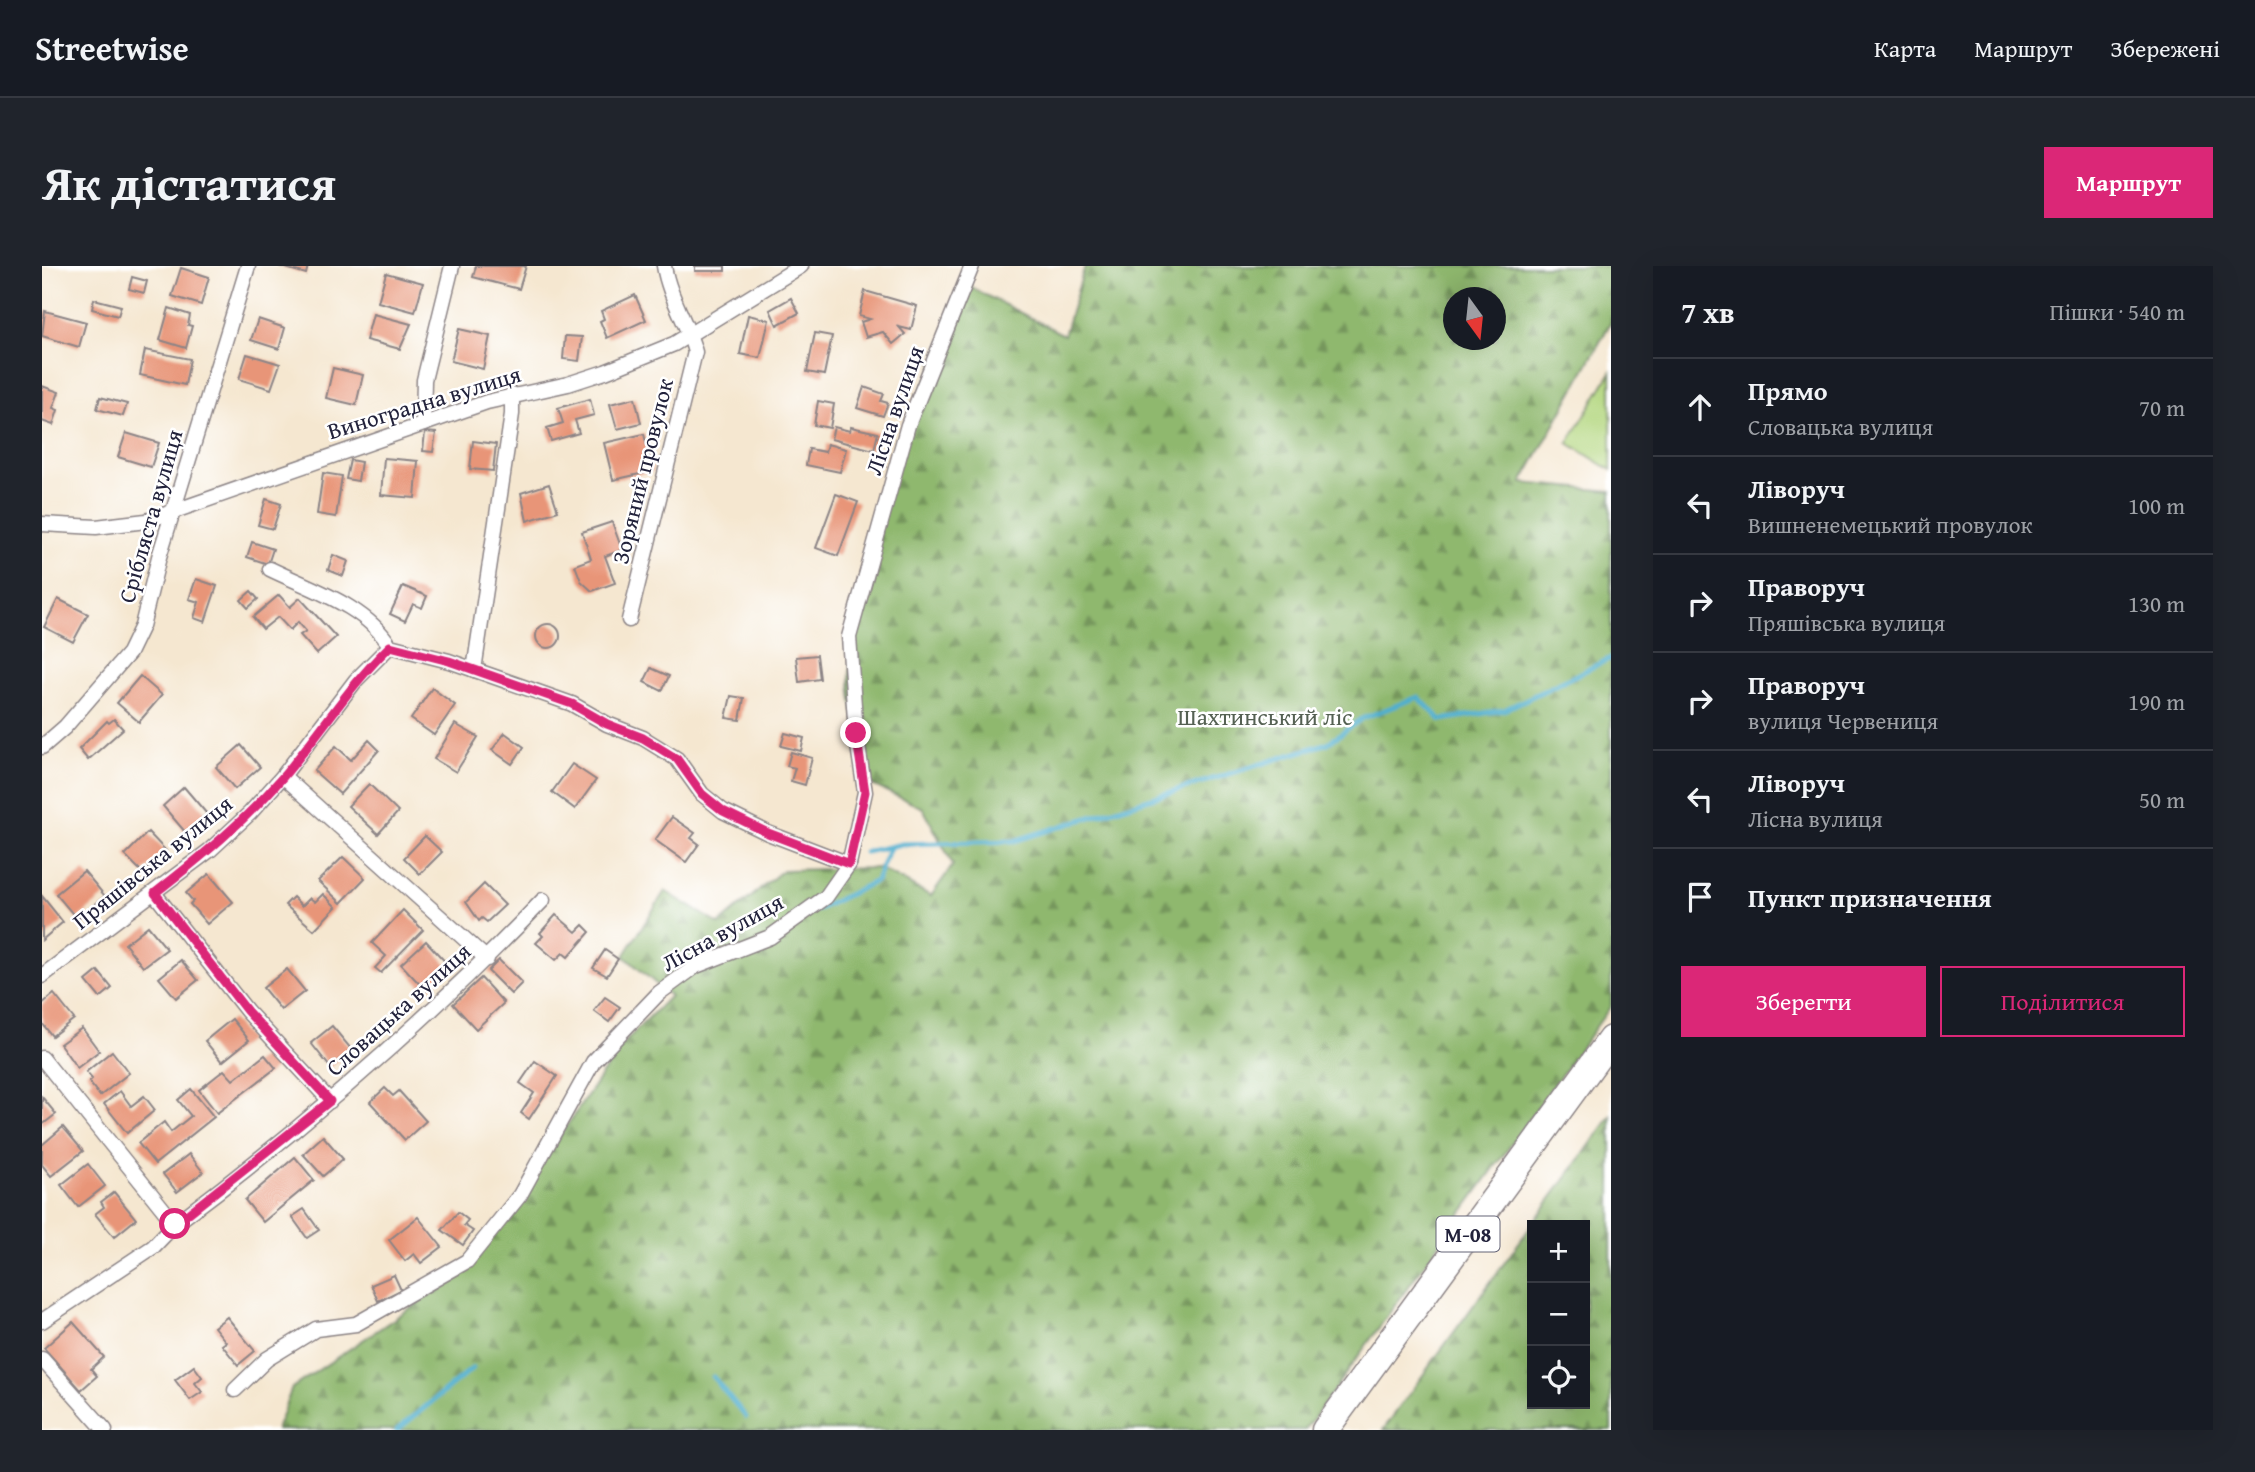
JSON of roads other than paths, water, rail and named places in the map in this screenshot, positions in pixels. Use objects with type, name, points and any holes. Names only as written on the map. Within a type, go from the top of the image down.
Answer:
[{"type":"highway","name":"М-08","points":[[1325,1430],[1611,1038]]},
{"type":"street","name":"Срібляста вулиця","points":[[42,747],[65,727],[129,653],[149,605],[159,557],[248,266]]},
{"type":"street","points":[[423,424],[424,380],[452,266]]},
{"type":"street","points":[[664,266],[667,286],[690,333]]},
{"type":"street","name":"Виноградна вулиця","points":[[42,524],[96,527],[146,521],[512,394],[568,384],[674,344],[801,266]]},
{"type":"street","name":"Лісна вулиця","points":[[234,1390],[267,1359],[316,1329],[356,1324],[467,1261],[520,1195],[593,1062],[659,993],[696,967],[770,937],[826,897],[849,864],[865,792],[856,733],[849,637],[908,425],[972,266]]},
{"type":"street","name":"Зоряний провулок","points":[[629,620],[695,352],[690,333]]},
{"type":"street","points":[[474,670],[483,623],[489,554],[512,414],[512,394]]},
{"type":"street","points":[[270,569],[348,607],[381,631],[390,646],[409,649],[572,704],[607,724],[643,738],[677,759],[702,794],[723,811],[768,833],[849,864]]},
{"type":"street","name":"Пряшівська вулиця","points":[[42,976],[210,850],[283,776],[356,680],[390,646]]},
{"type":"street","points":[[283,776],[487,959]]},
{"type":"street","points":[[155,893],[247,1011],[330,1101]]},
{"type":"street","name":"Словацька вулиця","points":[[42,1321],[153,1247],[175,1224],[330,1101],[487,959],[543,900]]},
{"type":"street","points":[[42,1058],[175,1224]]},
{"type":"street","points":[[42,1359],[105,1430]]},
{"type":"waterway","points":[[865,852],[902,844],[1014,841],[1328,743],[1361,719],[1418,697],[1441,720],[1504,710],[1611,658]]},
{"type":"waterway","points":[[817,910],[876,881],[890,847]]},
{"type":"waterway","points":[[397,1430],[473,1368]]},
{"type":"waterway","points":[[713,1377],[746,1417]]},
{"type":"park label","name":"Шахтинський ліс","points":[[1265,716]]}]
